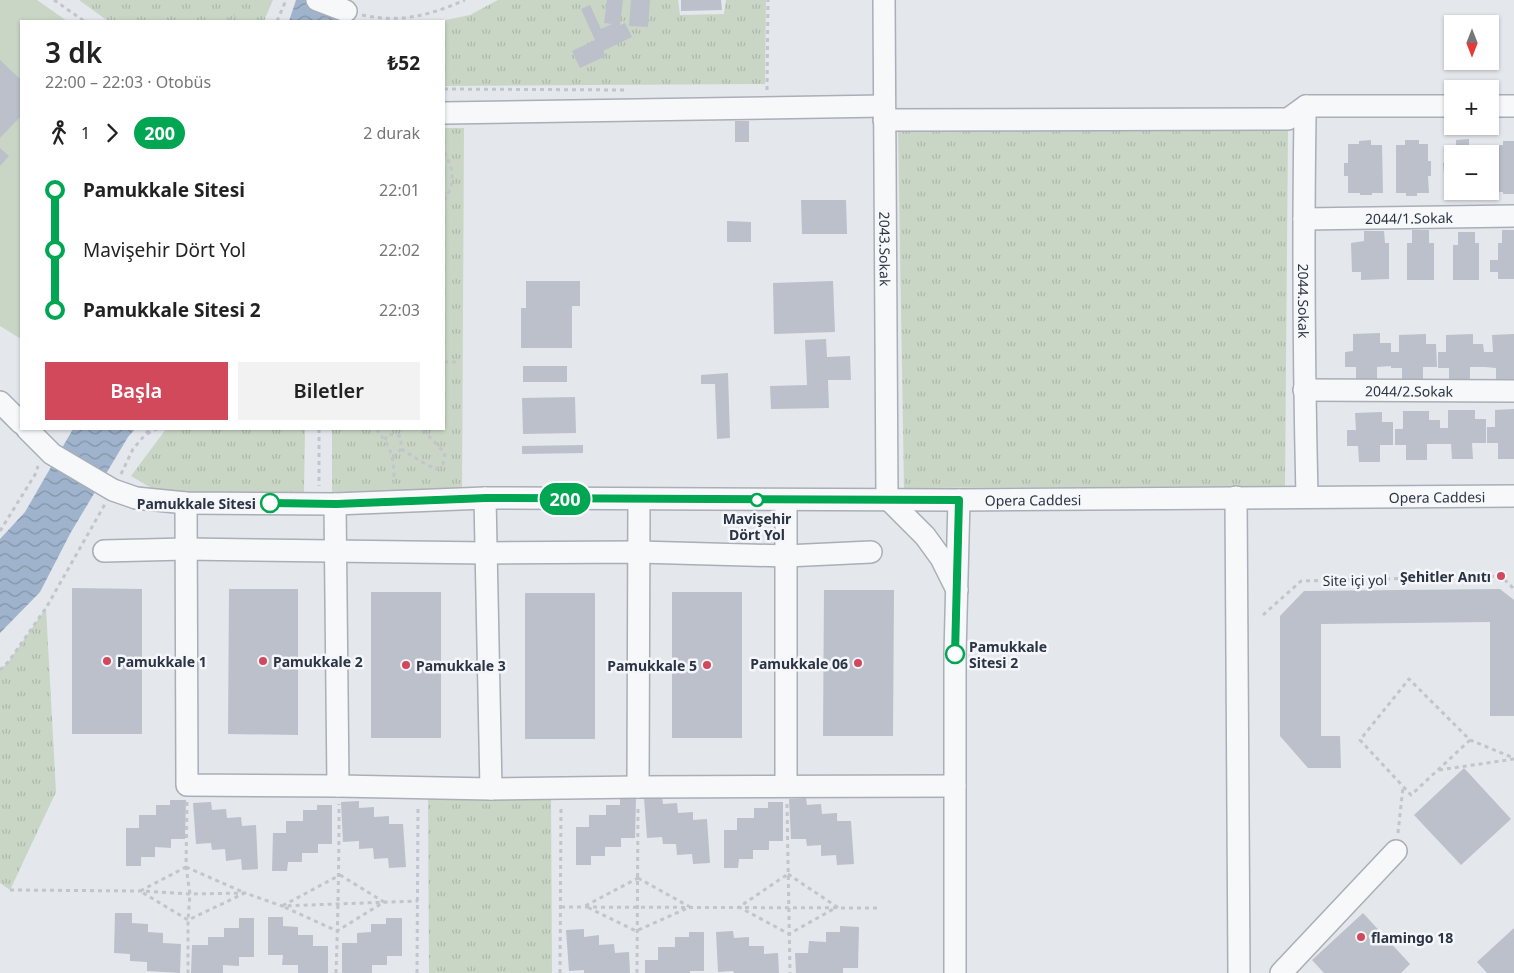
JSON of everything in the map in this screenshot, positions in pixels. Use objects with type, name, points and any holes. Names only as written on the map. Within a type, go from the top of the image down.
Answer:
[{"type":"street","points":[[317,0],[346,11]]},
{"type":"street","name":"2043.Sokak","points":[[884,0],[887,498]]},
{"type":"street","points":[[445,112],[884,113],[1288,119],[1306,106],[1444,106]]},
{"type":"street","name":"2044.Sokak","points":[[1306,106],[1304,390],[1307,497]]},
{"type":"street","points":[[1499,106],[1514,106]]},
{"type":"street","name":"2044/1.Sokak","points":[[1304,219],[1514,216]]},
{"type":"street","name":"2044/2.Sokak","points":[[1304,390],[1514,391]]},
{"type":"street","points":[[0,402],[20,422]]},
{"type":"street","name":"Opera Caddesi","points":[[28,430],[48,450],[109,487],[136,498],[186,503],[327,504],[486,498],[786,500],[887,498],[959,500],[1514,496]]},
{"type":"street","points":[[1236,497],[1239,973]]},
{"type":"street","points":[[486,498],[491,789]]},
{"type":"street","points":[[887,498],[925,536],[941,558],[957,590]]},
{"type":"street","points":[[638,787],[639,500]]},
{"type":"street","points":[[786,500],[786,786]]},
{"type":"street","points":[[955,973],[955,786],[959,500]]},
{"type":"street","points":[[186,503],[187,785],[491,789],[955,786]]},
{"type":"street","points":[[327,504],[336,552],[338,786]]},
{"type":"street","points":[[104,551],[185,549],[486,553],[640,552],[786,556],[871,552]]},
{"type":"street","points":[[1281,973],[1396,851]]},
{"type":"path","points":[[54,0],[83,20]]},
{"type":"path","points":[[277,20],[286,0]]},
{"type":"path","points":[[346,11],[392,20],[442,10],[465,0]]},
{"type":"path","points":[[757,91],[767,91],[768,0]]},
{"type":"path","points":[[229,20],[235,16]]},
{"type":"path","points":[[445,89],[630,90]]},
{"type":"path","points":[[445,154],[453,172],[451,188],[445,198]]},
{"type":"path","points":[[445,362],[460,362]]},
{"type":"path","points":[[0,670],[9,661],[46,608],[109,487],[149,430]]},
{"type":"path","points":[[145,435],[155,430]]},
{"type":"path","points":[[319,430],[327,504]]},
{"type":"path","points":[[377,430],[385,440],[393,457],[395,502]]},
{"type":"path","points":[[401,449],[436,469],[444,464],[445,453],[423,430]]},
{"type":"path","points":[[385,440],[388,434],[401,438],[401,449],[393,457]]},
{"type":"path","points":[[0,531],[48,450]]},
{"type":"path","name":"Site içi yol","points":[[1263,615],[1301,581],[1501,576],[1514,589]]},
{"type":"path","points":[[1470,740],[1411,795],[1360,740],[1409,679],[1470,740],[1514,759]]},
{"type":"path","points":[[1438,770],[1514,759]]},
{"type":"path","points":[[187,785],[186,867],[190,894],[188,973]]},
{"type":"path","points":[[336,973],[337,904],[340,875],[338,786]]},
{"type":"path","points":[[786,786],[790,973]]},
{"type":"path","points":[[1396,851],[1403,786]]},
{"type":"path","points":[[637,973],[638,787]]},
{"type":"path","points":[[418,788],[418,973]]},
{"type":"path","points":[[560,973],[561,788]]},
{"type":"path","points":[[140,891],[186,867]]},
{"type":"path","points":[[186,867],[245,893],[282,906],[337,931]]},
{"type":"path","points":[[739,907],[788,874]]},
{"type":"path","points":[[788,874],[837,907]]},
{"type":"path","points":[[340,875],[384,902]]},
{"type":"path","points":[[282,906],[340,875]]},
{"type":"path","points":[[586,906],[638,878]]},
{"type":"path","points":[[638,878],[690,907]]},
{"type":"path","points":[[10,890],[140,891],[190,894],[245,893]]},
{"type":"path","points":[[140,891],[188,920]]},
{"type":"path","points":[[188,920],[245,893]]},
{"type":"path","points":[[282,906],[418,901]]},
{"type":"path","points":[[337,931],[384,902]]},
{"type":"path","points":[[586,906],[636,931]]},
{"type":"path","points":[[560,907],[877,908]]},
{"type":"path","points":[[636,931],[690,907]]},
{"type":"path","points":[[739,907],[789,934]]},
{"type":"path","points":[[789,934],[837,907]]},
{"type":"green space","points":[[0,0],[37,0],[66,20],[20,20],[20,338],[0,326]]},
{"type":"green space","points":[[79,0],[273,0],[264,20],[107,20]]},
{"type":"green space","points":[[498,0],[678,0],[680,15],[724,14],[726,0],[766,0],[765,84],[445,86],[445,20],[470,15]]},
{"type":"green space","points":[[445,128],[464,128],[462,493],[332,495],[332,430],[445,430]]},
{"type":"green space","points":[[1288,128],[1285,486],[904,488],[898,130]]},
{"type":"green space","points":[[165,430],[305,430],[304,492],[168,498],[131,476]]},
{"type":"green space","points":[[46,608],[56,792],[10,890],[0,883],[0,670],[9,661]]},
{"type":"green space","points":[[551,793],[552,973],[429,973],[428,794]]},
{"type":"water","points":[[296,0],[350,0],[341,20],[289,20]]},
{"type":"water","points":[[72,430],[134,430],[128,437],[71,532],[40,592],[0,633],[0,539],[25,512]]},
{"type":"building","points":[[607,0],[623,0],[620,25],[614,28],[625,23],[632,37],[603,51],[606,56],[580,68],[572,51],[595,40],[581,9],[590,5],[601,29],[612,24],[604,23]]},
{"type":"building","points":[[631,0],[650,0],[648,27],[629,26]]},
{"type":"building","points":[[681,0],[721,0],[722,10],[681,11]]},
{"type":"building","points":[[0,60],[20,79],[20,117],[0,138]]},
{"type":"building","points":[[735,121],[749,121],[749,142],[735,142]]},
{"type":"building","points":[[1469,139],[1469,145],[1456,145],[1456,140]]},
{"type":"building","points":[[1371,140],[1371,145],[1382,145],[1383,193],[1360,195],[1360,193],[1348,193],[1348,176],[1344,176],[1344,163],[1348,163],[1348,144],[1359,144],[1359,141]]},
{"type":"building","points":[[1405,140],[1419,140],[1419,144],[1428,144],[1428,161],[1431,161],[1431,176],[1428,176],[1429,193],[1417,193],[1417,196],[1406,196],[1406,193],[1396,193],[1396,145],[1405,145]]},
{"type":"building","points":[[1503,141],[1514,141],[1514,194],[1499,192],[1499,145],[1503,145]]},
{"type":"building","points":[[0,148],[9,156],[0,166]]},
{"type":"building","points":[[801,200],[846,200],[847,234],[802,234]]},
{"type":"building","points":[[727,221],[751,222],[751,242],[727,242]]},
{"type":"building","points":[[1412,230],[1429,230],[1429,243],[1434,243],[1434,280],[1407,280],[1407,243],[1412,243]]},
{"type":"building","points":[[1502,230],[1514,230],[1514,279],[1498,279],[1498,272],[1490,272],[1490,260],[1498,260],[1498,243],[1502,243]]},
{"type":"building","points":[[1364,231],[1384,231],[1385,243],[1389,243],[1389,279],[1361,280],[1361,272],[1352,272],[1351,243],[1364,241]]},
{"type":"building","points":[[1458,232],[1475,232],[1475,243],[1479,243],[1479,280],[1453,280],[1453,245],[1458,245]]},
{"type":"building","points":[[526,281],[580,281],[580,306],[572,306],[572,348],[521,348],[521,308],[526,308]]},
{"type":"building","points":[[833,281],[835,332],[774,334],[773,283]]},
{"type":"building","points":[[1380,333],[1380,343],[1391,343],[1391,352],[1399,352],[1399,335],[1426,334],[1426,344],[1436,344],[1437,367],[1423,367],[1423,383],[1402,384],[1402,368],[1391,368],[1391,366],[1377,367],[1377,382],[1356,383],[1356,367],[1345,367],[1345,352],[1353,351],[1353,334]]},
{"type":"building","points":[[1473,334],[1473,344],[1483,344],[1484,352],[1493,352],[1492,335],[1514,334],[1514,383],[1496,384],[1496,368],[1470,367],[1470,383],[1449,384],[1449,368],[1438,368],[1438,352],[1446,352],[1446,335]]},
{"type":"building","points":[[826,339],[827,357],[850,356],[851,380],[828,380],[829,408],[771,409],[770,386],[807,385],[805,340]]},
{"type":"building","points":[[523,366],[567,366],[567,382],[523,382]]},
{"type":"building","points":[[728,373],[730,438],[717,439],[715,384],[701,384],[701,375]]},
{"type":"building","points":[[575,397],[576,433],[523,434],[522,398]]},
{"type":"building","points":[[1514,409],[1514,459],[1498,459],[1498,443],[1487,443],[1487,427],[1495,427],[1495,410]]},
{"type":"building","points":[[1448,410],[1475,410],[1475,419],[1486,419],[1486,443],[1472,443],[1473,459],[1452,459],[1451,444],[1427,444],[1427,460],[1406,460],[1406,445],[1395,445],[1395,429],[1403,429],[1403,411],[1429,411],[1429,420],[1440,420],[1440,428],[1448,428]]},
{"type":"building","points":[[1382,412],[1382,422],[1393,422],[1393,445],[1380,445],[1380,462],[1359,462],[1358,446],[1347,446],[1347,430],[1356,430],[1355,413]]},
{"type":"building","points":[[583,445],[583,453],[522,454],[522,446]]},
{"type":"building","name":"Pamukkale 1","points":[[72,588],[142,589],[142,734],[72,734]]},
{"type":"building","name":"Pamukkale 2","points":[[229,589],[298,589],[298,735],[228,734]]},
{"type":"building","points":[[1500,589],[1514,600],[1514,716],[1490,716],[1490,622],[1321,624],[1321,736],[1340,736],[1341,768],[1308,768],[1280,736],[1280,616],[1304,591]]},
{"type":"building","name":"Pamukkale 06","points":[[824,590],[894,590],[893,736],[823,736]]},
{"type":"building","name":"Pamukkale 3","points":[[371,592],[441,592],[441,738],[371,738]]},
{"type":"building","name":"Pamukkale 5","points":[[672,592],[742,592],[742,738],[672,738]]},
{"type":"building","points":[[525,593],[595,593],[595,739],[525,739]]},
{"type":"building","points":[[1464,768],[1511,819],[1461,865],[1414,815]]},
{"type":"building","points":[[662,796],[663,804],[677,803],[678,813],[693,812],[693,820],[707,819],[710,863],[693,864],[692,854],[677,855],[676,844],[663,844],[662,837],[647,838],[644,798]]},
{"type":"building","points":[[806,798],[807,805],[821,804],[822,814],[837,813],[837,821],[851,821],[854,864],[837,865],[836,855],[821,856],[821,845],[807,846],[806,839],[791,839],[789,799]]},
{"type":"building","points":[[620,799],[636,799],[635,838],[621,838],[621,847],[605,847],[605,856],[591,856],[591,865],[576,865],[576,827],[589,827],[589,815],[606,815],[606,805],[620,805]]},
{"type":"building","points":[[170,800],[186,800],[185,839],[171,839],[171,848],[155,847],[155,857],[141,857],[141,866],[126,866],[126,828],[139,828],[139,815],[156,815],[156,805],[170,805]]},
{"type":"building","points":[[359,801],[359,808],[374,807],[374,817],[389,816],[389,824],[403,824],[406,867],[389,868],[388,858],[374,859],[373,848],[359,849],[359,841],[343,842],[341,802]]},
{"type":"building","points":[[211,802],[212,810],[226,809],[227,818],[241,817],[242,826],[256,825],[258,869],[242,870],[241,859],[226,861],[225,849],[212,850],[211,843],[196,844],[193,803]]},
{"type":"building","points":[[768,802],[783,802],[783,841],[769,841],[769,850],[753,850],[753,859],[739,859],[738,868],[724,868],[724,830],[737,830],[737,818],[754,818],[754,808],[768,808]]},
{"type":"building","points":[[317,805],[332,805],[332,844],[318,844],[318,853],[302,853],[302,862],[288,862],[287,871],[272,871],[273,833],[286,833],[286,821],[303,821],[303,810],[317,810]]},
{"type":"building","points":[[115,913],[132,913],[132,923],[148,924],[148,932],[163,933],[163,943],[181,944],[180,973],[147,971],[147,962],[130,961],[130,954],[114,953]]},
{"type":"building","name":"flamingo 18","points":[[1363,913],[1410,964],[1401,973],[1324,973],[1312,960]]},
{"type":"building","points":[[268,917],[283,917],[283,926],[298,927],[298,935],[313,935],[313,946],[328,946],[328,973],[298,973],[298,965],[282,965],[283,955],[268,955]]},
{"type":"building","points":[[239,918],[254,918],[254,957],[239,957],[239,966],[223,965],[223,973],[191,973],[192,945],[208,945],[208,937],[224,937],[224,928],[239,928]]},
{"type":"building","points":[[386,918],[402,918],[402,956],[387,956],[387,965],[372,965],[372,973],[342,973],[342,943],[357,943],[357,933],[371,932],[371,924],[386,924]]},
{"type":"building","points":[[840,926],[859,927],[858,968],[843,968],[843,973],[796,973],[795,953],[808,953],[809,941],[826,942],[826,932],[840,932]]},
{"type":"building","points":[[1514,928],[1514,973],[1487,973],[1477,962]]},
{"type":"building","points":[[584,929],[584,937],[599,935],[599,945],[614,944],[615,953],[629,952],[630,973],[584,973],[584,970],[569,971],[566,930]]},
{"type":"building","points":[[733,931],[734,938],[749,937],[749,946],[764,946],[764,954],[778,953],[779,973],[718,972],[716,932]]},
{"type":"building","points":[[689,932],[704,932],[704,971],[690,971],[690,973],[645,973],[645,960],[658,960],[658,947],[675,947],[675,937],[689,937]]},
{"type":"bus line","name":"200","points":[[270,503],[336,504],[486,498],[786,500],[887,498],[959,500],[955,654]]},
{"type":"place","name":"Mavişehir Dört Yol","points":[[757,500]]},
{"type":"place","name":"Pamukkale Sitesi","points":[[270,503]]},
{"type":"place","name":"Şehitler Anıtı","points":[[1501,576]]},
{"type":"place","name":"Pamukkale Sitesi 2","points":[[955,654]]},
{"type":"place","name":"Pamukkale 1","points":[[107,661]]},
{"type":"place","name":"Pamukkale 2","points":[[263,661]]},
{"type":"place","name":"Pamukkale 06","points":[[858,663]]},
{"type":"place","name":"Pamukkale 3","points":[[406,665]]},
{"type":"place","name":"Pamukkale 5","points":[[707,665]]},
{"type":"place","name":"flamingo 18","points":[[1361,937]]}]
